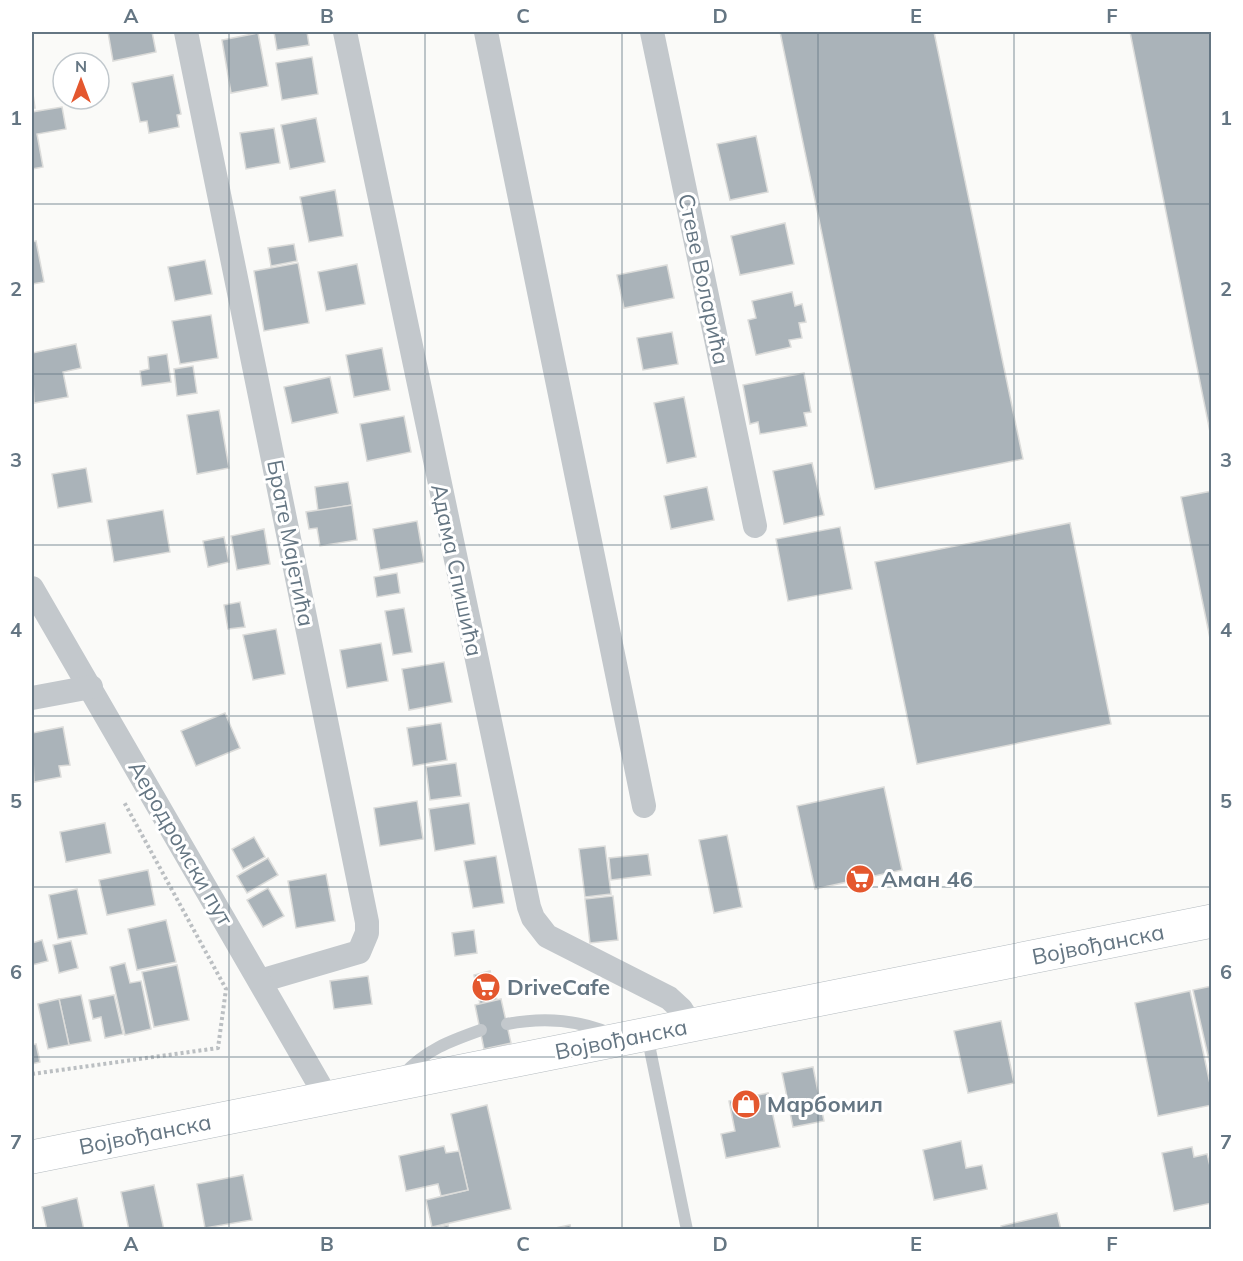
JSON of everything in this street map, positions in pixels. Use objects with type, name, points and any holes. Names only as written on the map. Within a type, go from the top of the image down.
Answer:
[{"type":"main road","name":"Војвођанска","points":[[32,1157],[1212,921]]},
{"type":"street","name":"Брате Мајетића","points":[[186,32],[367,922],[367,933],[359,952],[349,957],[260,981]]},
{"type":"street","name":"Адама Спишића","points":[[345,32],[529,907],[533,918],[548,936],[669,998],[691,1025]]},
{"type":"street","points":[[486,32],[644,806]]},
{"type":"street","name":"Стеве Воларића","points":[[652,32],[755,526]]},
{"type":"street","name":"Аеродромски пут","points":[[32,588],[327,1098]]},
{"type":"street","points":[[32,698],[90,687]]},
{"type":"lane","points":[[507,1024],[523,1021],[567,1021],[634,1036],[687,1230]]},
{"type":"lane","points":[[393,1086],[416,1061],[437,1046],[481,1030]]},
{"type":"path","points":[[32,1074],[218,1048],[225,988],[120,794]]},
{"type":"building","points":[[108,32],[152,32],[156,52],[113,61]]},
{"type":"building","points":[[274,32],[307,32],[309,45],[277,50]]},
{"type":"building","points":[[780,32],[934,32],[1023,459],[875,489]]},
{"type":"building","points":[[1130,32],[1212,32],[1211,437]]},
{"type":"building","points":[[258,33],[268,86],[231,93],[222,40]]},
{"type":"building","points":[[312,57],[318,94],[282,100],[276,63]]},
{"type":"building","points":[[173,75],[181,114],[177,115],[179,127],[149,133],[147,121],[140,122],[132,83]]},
{"type":"building","points":[[32,87],[35,108],[32,108]]},
{"type":"building","points":[[51,109],[51,111],[63,111],[66,129],[37,134],[43,167],[32,169],[32,112]]},
{"type":"building","points":[[316,118],[325,162],[290,169],[281,125]]},
{"type":"building","points":[[274,128],[280,163],[246,169],[240,133]]},
{"type":"building","points":[[756,136],[768,192],[730,200],[717,144]]},
{"type":"building","points":[[335,190],[343,236],[309,242],[300,197]]},
{"type":"building","points":[[785,223],[794,264],[740,275],[731,236]]},
{"type":"building","points":[[36,241],[44,282],[32,284],[32,242]]},
{"type":"building","points":[[294,244],[297,261],[271,266],[268,248]]},
{"type":"building","points":[[205,260],[212,294],[175,301],[168,267]]},
{"type":"building","points":[[298,263],[309,323],[264,331],[254,271]]},
{"type":"building","points":[[357,264],[365,304],[326,311],[318,272]]},
{"type":"building","points":[[667,265],[674,298],[624,308],[617,275]]},
{"type":"building","points":[[792,292],[795,306],[802,304],[806,322],[799,323],[802,338],[789,340],[791,347],[756,355],[748,320],[756,318],[752,301]]},
{"type":"building","points":[[211,315],[218,358],[180,364],[172,321]]},
{"type":"building","points":[[672,332],[678,364],[643,370],[637,338]]},
{"type":"building","points":[[76,344],[81,368],[63,372],[68,397],[34,403],[32,353]]},
{"type":"building","points":[[382,348],[390,390],[354,397],[346,355]]},
{"type":"building","points":[[167,354],[171,382],[142,386],[140,371],[149,369],[148,357]]},
{"type":"building","points":[[193,366],[197,393],[177,396],[174,369]]},
{"type":"building","points":[[804,373],[811,412],[804,413],[807,426],[760,434],[758,422],[750,424],[743,385]]},
{"type":"building","points":[[330,377],[338,413],[292,423],[284,387]]},
{"type":"building","points":[[684,397],[696,457],[667,463],[654,403]]},
{"type":"building","points":[[219,410],[229,468],[197,474],[187,415]]},
{"type":"building","points":[[404,416],[411,452],[367,461],[360,424]]},
{"type":"building","points":[[812,463],[824,515],[784,524],[773,471]]},
{"type":"building","points":[[86,468],[92,502],[58,508],[52,474]]},
{"type":"building","points":[[348,482],[352,505],[318,511],[315,487]]},
{"type":"building","points":[[707,487],[714,520],[671,529],[664,496]]},
{"type":"building","points":[[1212,491],[1212,648],[1181,497]]},
{"type":"building","points":[[352,505],[357,540],[320,546],[317,528],[309,529],[306,512]]},
{"type":"building","points":[[163,510],[170,552],[114,562],[107,520]]},
{"type":"building","points":[[417,521],[424,562],[380,570],[373,529]]},
{"type":"building","points":[[1070,523],[1111,724],[917,764],[875,562]]},
{"type":"building","points":[[840,527],[852,589],[788,601],[776,539]]},
{"type":"building","points":[[264,529],[270,564],[237,570],[231,536]]},
{"type":"building","points":[[224,537],[229,562],[208,567],[203,541]]},
{"type":"building","points":[[397,573],[400,593],[377,597],[374,577]]},
{"type":"building","points":[[240,602],[245,627],[228,629],[224,605]]},
{"type":"building","points":[[404,608],[412,652],[393,655],[385,611]]},
{"type":"building","points":[[276,629],[285,674],[253,680],[243,635]]},
{"type":"building","points":[[381,643],[388,681],[347,688],[340,650]]},
{"type":"building","points":[[444,662],[452,702],[409,710],[402,669]]},
{"type":"building","points":[[225,713],[240,748],[196,766],[181,731]]},
{"type":"building","points":[[441,723],[447,760],[413,766],[407,728]]},
{"type":"building","points":[[63,727],[70,765],[59,766],[61,777],[34,782],[32,733]]},
{"type":"building","points":[[456,763],[461,796],[430,800],[426,767]]},
{"type":"building","points":[[884,787],[902,870],[815,889],[797,806]]},
{"type":"building","points":[[417,801],[423,839],[380,846],[374,808]]},
{"type":"building","points":[[469,803],[475,844],[435,851],[429,809]]},
{"type":"building","points":[[105,823],[111,853],[66,862],[60,832]]},
{"type":"building","points":[[727,835],[742,907],[714,913],[699,840]]},
{"type":"building","points":[[254,837],[265,857],[243,869],[232,849]]},
{"type":"building","points":[[605,846],[611,894],[585,897],[579,849]]},
{"type":"building","points":[[648,854],[651,875],[611,880],[609,858]]},
{"type":"building","points":[[496,856],[504,903],[473,908],[464,861]]},
{"type":"building","points":[[268,858],[278,875],[247,893],[237,876]]},
{"type":"building","points":[[148,870],[155,905],[107,915],[99,880]]},
{"type":"building","points":[[326,874],[335,921],[296,928],[288,881]]},
{"type":"building","points":[[268,888],[284,916],[263,927],[247,900]]},
{"type":"building","points":[[77,889],[87,934],[58,939],[49,895]]},
{"type":"building","points":[[613,896],[618,940],[590,943],[585,899]]},
{"type":"building","points":[[166,920],[176,962],[137,970],[128,929]]},
{"type":"building","points":[[474,930],[477,953],[455,956],[452,933]]},
{"type":"building","points":[[42,940],[48,961],[32,965],[32,943]]},
{"type":"building","points":[[71,941],[78,968],[59,973],[53,945]]},
{"type":"building","points":[[125,963],[130,983],[141,981],[151,1029],[125,1035],[110,967]]},
{"type":"building","points":[[177,965],[189,1020],[154,1027],[142,972]]},
{"type":"building","points":[[490,971],[497,1000],[480,1004],[474,975]]},
{"type":"building","points":[[368,976],[372,1004],[334,1009],[330,981]]},
{"type":"building","points":[[1212,986],[1212,1073],[1193,990]]},
{"type":"building","points":[[1190,991],[1212,1093],[1212,1105],[1158,1116],[1135,1003]]},
{"type":"building","points":[[81,995],[91,1041],[69,1045],[59,999]]},
{"type":"building","points":[[114,995],[123,1034],[105,1038],[101,1017],[93,1019],[89,1000]]},
{"type":"building","points":[[59,999],[69,1045],[48,1049],[38,1004]]},
{"type":"building","points":[[501,999],[511,1043],[484,1049],[475,1005]]},
{"type":"building","points":[[1001,1021],[1014,1083],[968,1093],[954,1031]]},
{"type":"building","points":[[36,1044],[40,1062],[32,1064],[32,1045]]},
{"type":"building","points":[[813,1067],[824,1121],[793,1127],[782,1073]]},
{"type":"building","points":[[768,1093],[780,1147],[726,1158],[721,1134],[735,1131],[729,1101]]},
{"type":"building","points":[[487,1105],[511,1209],[432,1227],[426,1200],[468,1190],[451,1114]]},
{"type":"building","points":[[961,1141],[966,1168],[982,1165],[987,1189],[934,1200],[923,1150]]},
{"type":"building","points":[[444,1146],[446,1153],[459,1151],[468,1190],[441,1196],[438,1184],[406,1191],[399,1156]]},
{"type":"building","points":[[1192,1147],[1194,1157],[1207,1154],[1212,1174],[1212,1203],[1174,1211],[1162,1153]]},
{"type":"building","points":[[243,1175],[252,1220],[205,1228],[197,1184]]},
{"type":"building","points":[[154,1185],[164,1230],[129,1230],[121,1192]]},
{"type":"building","points":[[77,1198],[84,1230],[47,1230],[42,1207]]},
{"type":"building","points":[[1057,1213],[1061,1230],[1002,1230],[1001,1226]]},
{"type":"building","points":[[448,1225],[449,1230],[428,1230]]},
{"type":"building","points":[[570,1225],[571,1230],[546,1230]]},
{"type":"place","name":"Аман 46","points":[[860,879]]},
{"type":"place","name":"DriveCafe","points":[[486,987]]},
{"type":"place","name":"Марбомил","points":[[746,1104]]}]
